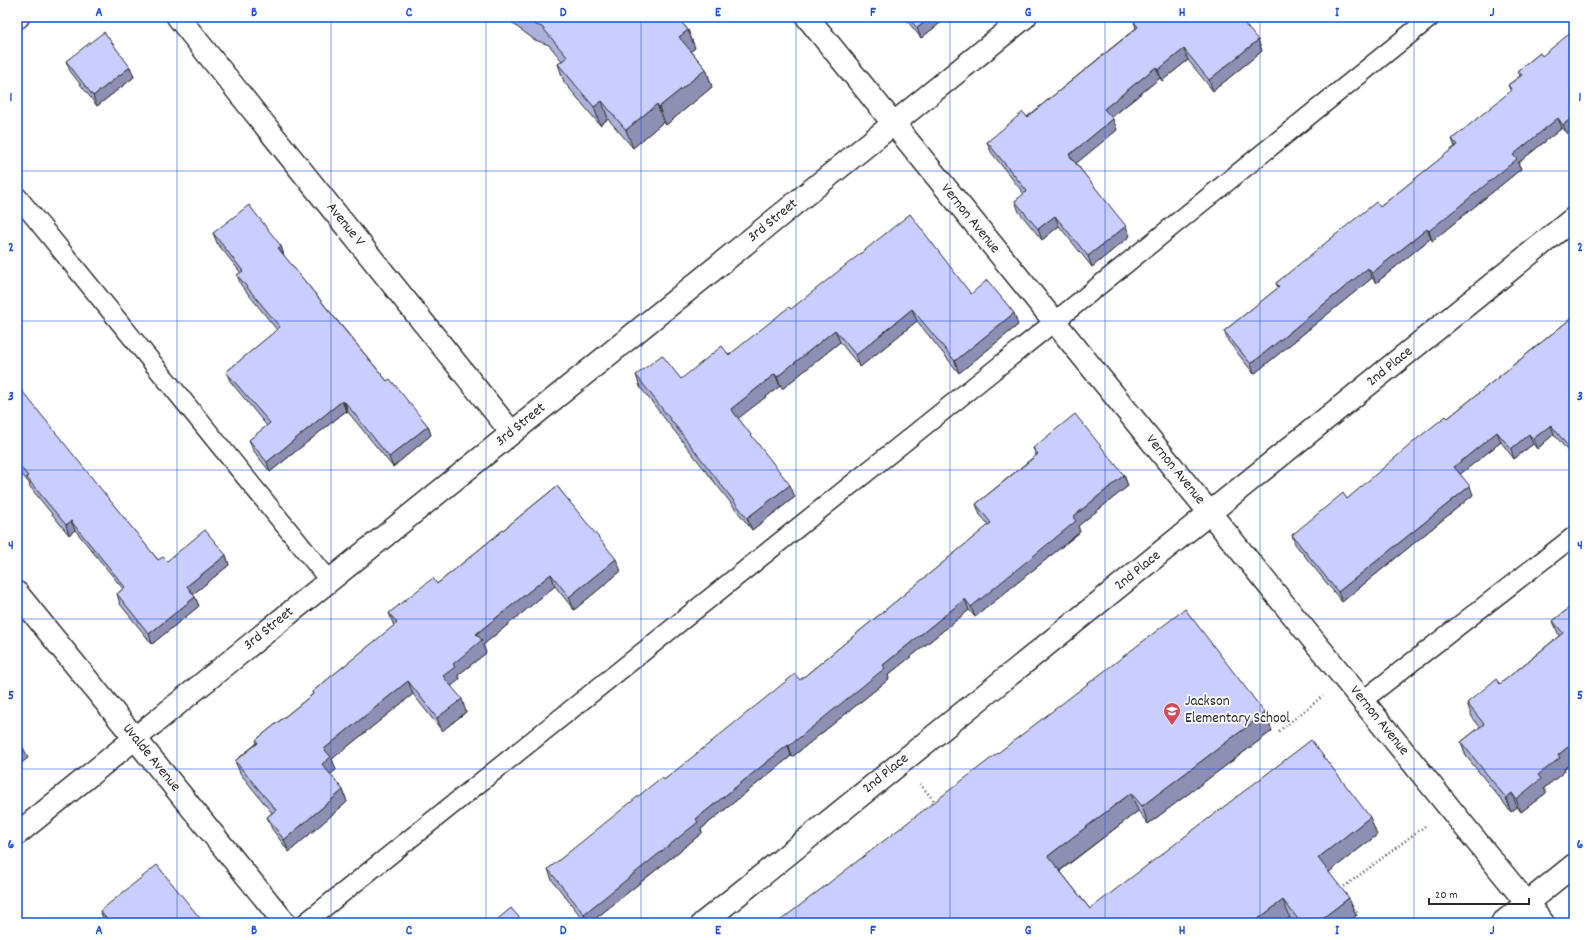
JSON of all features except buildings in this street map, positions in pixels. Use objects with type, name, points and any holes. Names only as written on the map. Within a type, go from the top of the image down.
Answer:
[{"type":"street","name":"Avenue V","points":[[178,17],[512,433]]},
{"type":"street","name":"Vernon Avenue","points":[[807,17],[1543,923]]},
{"type":"street","name":"3rd Street","points":[[17,834],[1025,17]]},
{"type":"street","name":"2nd Place","points":[[703,923],[1574,218]]},
{"type":"street","name":"Uvalde Avenue","points":[[17,593],[285,923]]},
{"type":"street","points":[[1502,923],[1574,865]]},
{"type":"lane","points":[[305,923],[1054,322],[1431,17]]},
{"type":"lane","points":[[17,196],[329,580]]},
{"type":"lane","points":[[1362,701],[1574,536]]},
{"type":"path","points":[[1279,731],[1322,697],[1348,683]]},
{"type":"path","points":[[902,762],[938,805]]},
{"type":"path","points":[[1339,891],[1425,826]]},
{"type":"path","points":[[1347,923],[1358,914],[1349,902]]},
{"type":"place","name":"Jackson Elementary School","points":[[1172,726]]}]
